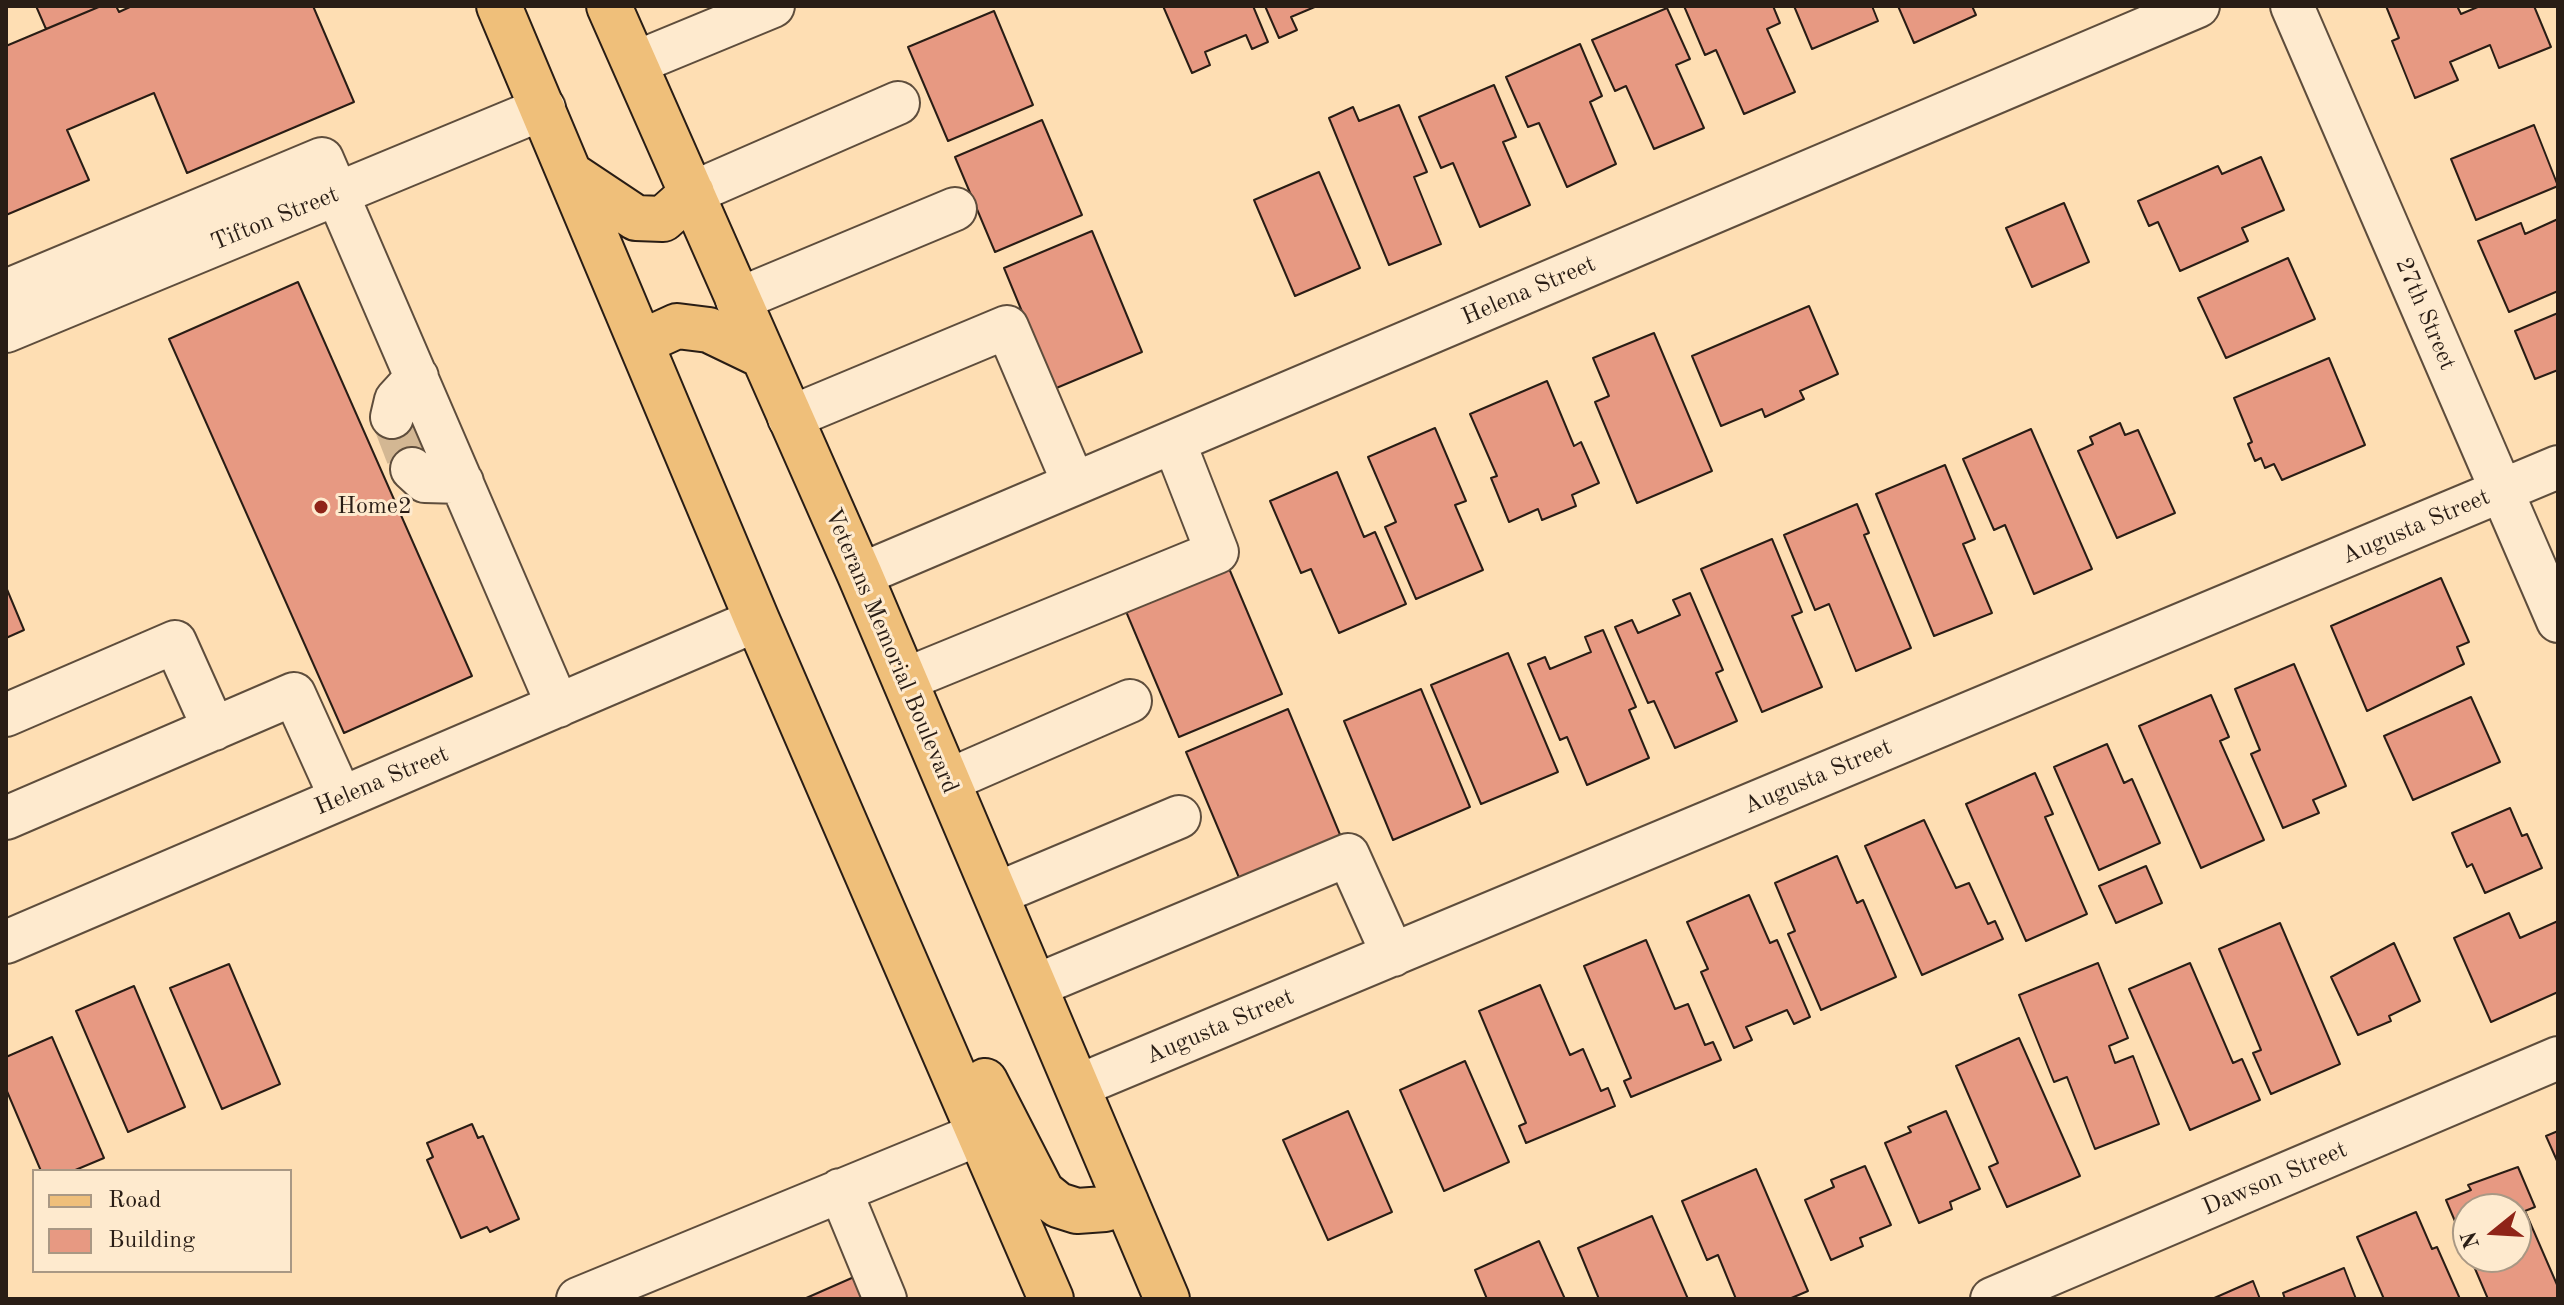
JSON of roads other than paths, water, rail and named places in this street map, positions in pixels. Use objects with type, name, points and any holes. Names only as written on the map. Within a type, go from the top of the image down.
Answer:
[{"type":"main road","points":[[499,6],[757,620],[1051,1299]]},
{"type":"main road","name":"Veterans Memorial Boulevard","points":[[609,6],[860,575],[1167,1299]]},
{"type":"main road","points":[[573,176],[636,218],[663,219],[692,193]]},
{"type":"main road","points":[[642,342],[677,326],[709,330],[761,355]]},
{"type":"main road","points":[[862,863],[937,984],[1042,1192],[1058,1205],[1077,1211],[1105,1209],[1126,1202]]},
{"type":"street","points":[[635,63],[773,6]]},
{"type":"street","name":"Helena Street","points":[[860,575],[2198,6]]},
{"type":"street","name":"27th Street","points":[[2292,6],[2558,621]]},
{"type":"street","points":[[692,193],[898,103]]},
{"type":"street","name":"Tifton Street","points":[[6,331],[544,108]]},
{"type":"street","points":[[6,291],[322,159],[558,706]]},
{"type":"street","points":[[737,300],[955,209]]},
{"type":"street","points":[[789,418],[1007,327],[1074,484]]},
{"type":"street","points":[[392,417],[396,400],[417,377]]},
{"type":"street","points":[[904,680],[1217,552],[1174,442]]},
{"type":"street","name":"Augusta Street","points":[[1078,1086],[2558,467]]},
{"type":"street","points":[[412,469],[425,481],[462,482]]},
{"type":"street","name":"Helena Street","points":[[6,942],[757,620]]},
{"type":"street","points":[[6,715],[175,642],[214,729]]},
{"type":"street","points":[[6,818],[294,694],[341,798]]},
{"type":"street","points":[[947,781],[1130,701]]},
{"type":"street","points":[[996,894],[1179,817]]},
{"type":"street","points":[[1035,986],[1348,855],[1393,955]]},
{"type":"street","name":"Dawson Street","points":[[1992,1299],[2558,1058]]},
{"type":"street","points":[[578,1299],[656,1284],[840,1190],[979,1134]]},
{"type":"street","points":[[840,1190],[885,1299]]},
{"type":"tunnel","points":[[392,417],[412,469]]},
{"type":"place","name":"Home2","points":[[321,507]]}]
